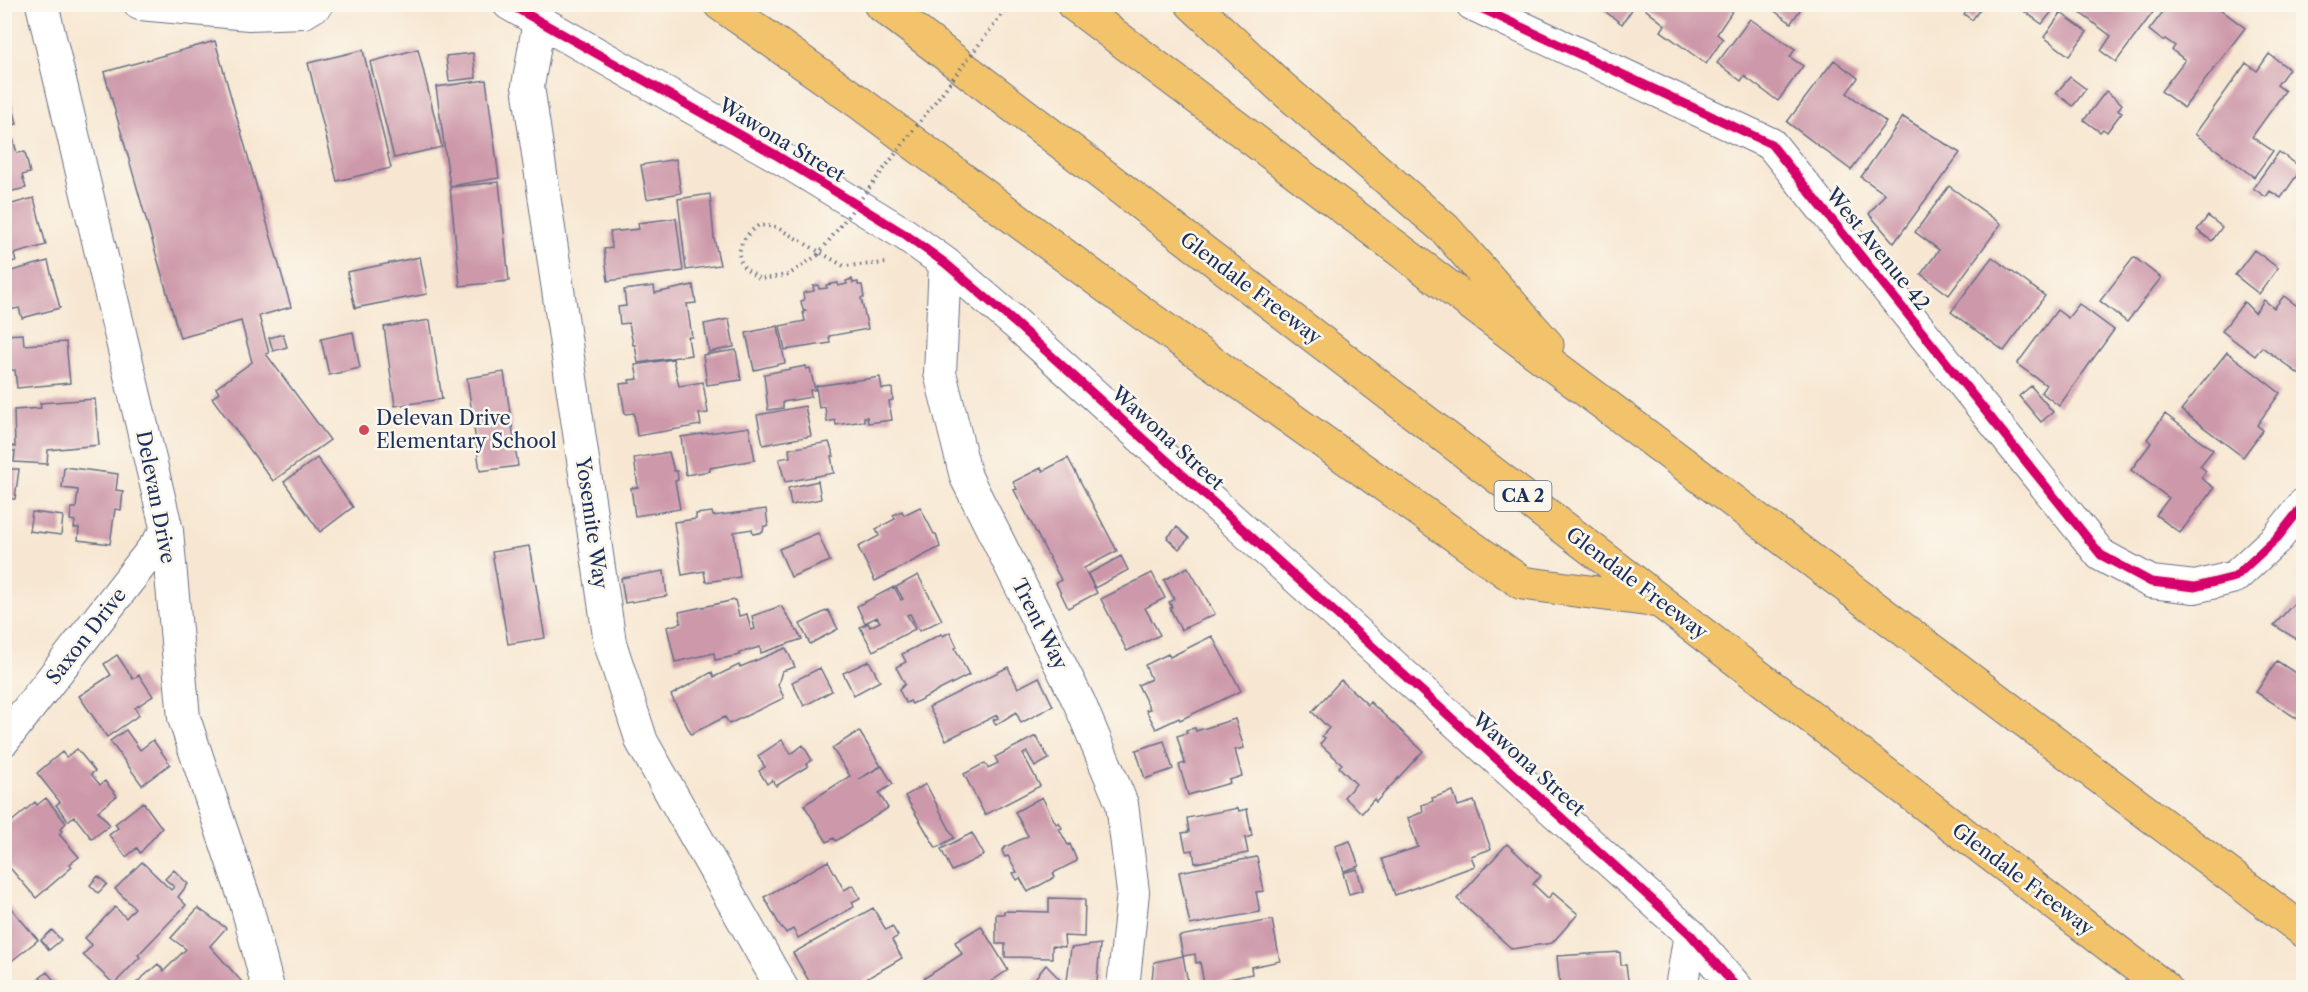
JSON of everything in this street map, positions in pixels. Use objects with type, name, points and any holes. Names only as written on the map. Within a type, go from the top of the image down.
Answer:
[{"type":"highway","points":[[720,4],[869,110],[1143,313],[1522,583],[1661,602]]},
{"type":"highway","name":"Glendale Freeway","points":[[880,4],[2165,987]]},
{"type":"highway","points":[[1073,4],[1593,398],[2304,931]]},
{"type":"highway","points":[[1191,4],[1281,87],[1445,229],[1593,398]]},
{"type":"street","name":"Delevan Drive","points":[[42,4],[167,531],[184,718],[246,903],[268,987]]},
{"type":"street","points":[[140,4],[249,14],[304,12],[317,4]]},
{"type":"street","name":"Wawona Street","points":[[509,4],[776,155],[906,235],[945,263],[1014,322],[1690,934],[1737,987]]},
{"type":"street","name":"West Avenue 42","points":[[1472,4],[1771,144],[2101,555],[2151,582],[2195,587],[2235,577],[2278,537],[2304,504]]},
{"type":"street","name":"Yosemite Way","points":[[539,21],[528,86],[610,643],[642,742],[782,987]]},
{"type":"street","name":"Trent Way","points":[[945,263],[940,373],[966,477],[1079,702],[1122,804],[1133,892],[1124,987]]},
{"type":"street","name":"Saxon Drive","points":[[4,740],[167,531]]},
{"type":"street","points":[[1681,987],[1690,934]]},
{"type":"path","points":[[892,263],[844,266],[816,250],[776,227],[759,225],[745,236],[740,250],[743,266],[760,279],[788,275],[818,255],[1010,4]]},
{"type":"building","points":[[1595,4],[1636,4],[1622,24]]},
{"type":"building","points":[[1648,4],[1737,4],[1717,34],[1723,39],[1706,64],[1661,31],[1665,25],[1645,9]]},
{"type":"building","points":[[1765,4],[1804,4],[1791,23]]},
{"type":"building","points":[[1971,4],[1984,4],[1972,20],[1964,14]]},
{"type":"building","points":[[2014,4],[2058,4],[2042,24]]},
{"type":"building","points":[[2068,4],[2163,4],[2160,8],[2157,7],[2116,62],[2101,51],[2111,36]]},
{"type":"building","points":[[2169,4],[2221,4],[2220,9],[2245,28],[2184,108],[2161,91],[2185,60],[2172,50],[2175,46],[2165,39],[2163,41],[2149,30]]},
{"type":"building","points":[[2061,13],[2087,32],[2069,56],[2044,37]]},
{"type":"building","points":[[1750,19],[1795,49],[1790,57],[1803,66],[1778,101],[1744,76],[1741,81],[1717,63]]},
{"type":"building","points":[[215,41],[291,307],[259,316],[269,353],[266,354],[330,440],[273,481],[212,398],[219,393],[216,388],[252,362],[241,321],[180,338],[104,72]]},
{"type":"building","points":[[418,49],[442,147],[394,158],[370,62]]},
{"type":"building","points":[[363,50],[391,168],[337,181],[308,63]]},
{"type":"building","points":[[473,53],[476,78],[449,81],[446,56]]},
{"type":"building","points":[[2269,54],[2289,69],[2277,85],[2285,91],[2252,137],[2273,151],[2254,177],[2195,134],[2246,63],[2257,71]]},
{"type":"building","points":[[1834,60],[1858,78],[1847,93],[1886,122],[1851,170],[1787,122]]},
{"type":"building","points":[[2070,77],[2086,89],[2073,106],[2056,93]]},
{"type":"building","points":[[486,80],[499,178],[450,186],[436,87]]},
{"type":"building","points":[[9,91],[17,124],[8,126],[9,131],[5,132],[5,92]]},
{"type":"building","points":[[2106,91],[2122,104],[2118,110],[2122,112],[2107,132],[2103,129],[2100,132],[2084,120]]},
{"type":"building","points":[[1903,117],[1960,153],[1894,243],[1869,214],[1885,194],[1861,177]]},
{"type":"building","points":[[13,139],[17,153],[25,152],[30,173],[22,175],[26,188],[4,193],[4,141]]},
{"type":"building","points":[[2279,152],[2302,168],[2281,198],[2270,191],[2266,197],[2253,188]]},
{"type":"building","points":[[676,159],[681,193],[647,199],[641,165]]},
{"type":"building","points":[[499,182],[509,281],[460,286],[450,187]]},
{"type":"building","points":[[1949,186],[2001,224],[1949,295],[1921,274],[1939,250],[1915,232]]},
{"type":"building","points":[[710,194],[714,238],[720,265],[686,270],[678,199]]},
{"type":"building","points":[[34,198],[46,245],[14,254],[16,261],[4,263],[4,206]]},
{"type":"building","points":[[2208,216],[2222,227],[2212,241],[2197,230]]},
{"type":"building","points":[[676,218],[683,271],[608,281],[604,249],[612,248],[610,232],[639,229],[638,223]]},
{"type":"building","points":[[2254,250],[2278,268],[2259,294],[2235,275]]},
{"type":"building","points":[[420,257],[427,294],[355,308],[347,272]]},
{"type":"building","points":[[1992,257],[2045,296],[2004,351],[1951,312]]},
{"type":"building","points":[[2134,257],[2161,278],[2127,322],[2100,301]]},
{"type":"building","points":[[48,261],[60,308],[22,318],[19,308],[9,310],[9,306],[4,308],[4,273]]},
{"type":"building","points":[[852,279],[853,283],[858,282],[858,285],[862,285],[864,298],[861,298],[868,329],[829,336],[830,343],[785,350],[780,326],[805,321],[803,312],[806,311],[803,310],[801,301],[804,300],[803,293],[814,291],[813,286],[818,285],[819,289],[827,288],[826,285],[847,284],[846,281]]},
{"type":"building","points":[[693,285],[696,303],[687,304],[692,337],[688,337],[691,355],[638,363],[629,323],[620,324],[618,307],[626,306],[624,290],[654,286],[655,293]]},
{"type":"building","points":[[2284,296],[2300,308],[2304,304],[2304,378],[2262,347],[2255,356],[2222,331],[2244,302],[2255,313],[2264,300],[2274,308]]},
{"type":"building","points":[[2079,304],[2114,330],[2059,406],[2041,392],[2046,385],[2017,364],[2057,310],[2068,318]]},
{"type":"building","points":[[729,319],[734,347],[709,352],[704,324]]},
{"type":"building","points":[[430,320],[442,399],[395,406],[384,327]]},
{"type":"building","points":[[778,326],[785,363],[754,370],[746,333]]},
{"type":"building","points":[[353,332],[360,368],[329,375],[321,339]]},
{"type":"building","points":[[23,334],[24,345],[66,342],[70,383],[17,388],[15,370],[4,371],[4,335]]},
{"type":"building","points":[[283,334],[287,347],[273,351],[269,338]]},
{"type":"building","points":[[736,350],[741,380],[707,385],[703,355]]},
{"type":"building","points":[[2227,352],[2280,393],[2257,425],[2263,430],[2243,457],[2181,410]]},
{"type":"building","points":[[673,359],[679,386],[703,382],[708,413],[699,414],[701,425],[637,436],[634,413],[625,414],[620,384],[638,379],[635,365]]},
{"type":"building","points":[[806,366],[806,369],[810,368],[815,390],[810,390],[811,397],[783,402],[783,408],[768,410],[764,374]]},
{"type":"building","points":[[504,372],[518,466],[480,471],[467,378]]},
{"type":"building","points":[[880,377],[882,389],[892,388],[893,400],[889,401],[892,420],[868,423],[867,417],[864,417],[864,421],[836,425],[835,420],[827,422],[825,407],[819,408],[816,386]]},
{"type":"building","points":[[2031,386],[2053,412],[2041,422],[2019,396]]},
{"type":"building","points":[[95,399],[99,445],[48,450],[47,464],[14,462],[15,451],[11,451],[11,446],[15,447],[14,410],[41,408],[40,403]]},
{"type":"building","points":[[805,406],[811,436],[763,445],[757,415]]},
{"type":"building","points":[[2165,414],[2213,450],[2200,466],[2206,471],[2201,478],[2214,488],[2180,533],[2156,515],[2169,498],[2131,470],[2151,443],[2147,439]]},
{"type":"building","points":[[749,427],[755,460],[686,475],[681,437]]},
{"type":"building","points":[[829,442],[834,456],[831,456],[834,473],[785,482],[779,459],[790,457],[789,449]]},
{"type":"building","points":[[669,452],[674,471],[677,471],[678,480],[675,481],[680,509],[635,516],[631,488],[638,487],[634,458]]},
{"type":"building","points":[[317,458],[353,507],[320,532],[284,482]]},
{"type":"building","points":[[1068,458],[1117,551],[1084,568],[1097,593],[1068,608],[1056,583],[1061,580],[1014,490],[1017,489],[1013,482],[1041,468],[1043,471]]},
{"type":"building","points":[[64,467],[118,474],[116,490],[123,491],[121,510],[115,509],[110,544],[78,540],[79,528],[74,528],[75,521],[70,520],[71,508],[76,508],[78,490],[62,488]]},
{"type":"building","points":[[4,469],[19,469],[15,499],[4,499]]},
{"type":"building","points":[[818,481],[821,499],[791,505],[788,488]]},
{"type":"building","points":[[920,507],[936,534],[940,547],[875,581],[858,547],[879,536],[876,529],[895,519],[893,515],[902,511],[904,515]]},
{"type":"building","points":[[766,509],[768,526],[764,526],[763,532],[753,534],[752,529],[734,532],[740,577],[706,582],[704,571],[682,575],[674,522],[696,519],[696,514],[712,512],[713,516]]},
{"type":"building","points":[[32,512],[63,516],[61,535],[29,531]]},
{"type":"building","points":[[1177,527],[1189,538],[1179,549],[1167,538]]},
{"type":"building","points":[[818,533],[830,561],[791,577],[779,549]]},
{"type":"building","points":[[529,546],[545,638],[508,644],[492,552]]},
{"type":"building","points":[[1121,556],[1128,570],[1095,588],[1088,574]]},
{"type":"building","points":[[1188,567],[1215,614],[1181,630],[1170,608],[1172,607],[1169,602],[1174,599],[1164,580]]},
{"type":"building","points":[[664,571],[667,596],[625,603],[621,578]]},
{"type":"building","points":[[1152,573],[1165,598],[1145,608],[1160,635],[1127,651],[1101,599]]},
{"type":"building","points":[[918,575],[942,620],[919,631],[910,614],[907,615],[915,629],[873,651],[860,627],[868,623],[870,627],[880,622],[877,617],[865,623],[857,606],[894,587],[901,600],[903,599],[896,587]]},
{"type":"building","points":[[735,600],[739,616],[747,614],[751,630],[755,629],[752,616],[781,606],[802,639],[761,653],[760,647],[739,653],[740,655],[715,660],[714,653],[675,662],[667,627],[681,623],[679,612]]},
{"type":"building","points":[[2296,601],[2304,609],[2304,644],[2274,625]]},
{"type":"building","points":[[828,610],[838,629],[810,644],[800,624]]},
{"type":"building","points":[[950,632],[957,647],[955,648],[969,675],[912,704],[910,701],[906,703],[899,690],[905,684],[896,667],[906,662],[902,654],[941,634],[943,636]]},
{"type":"building","points":[[1212,636],[1241,691],[1156,729],[1146,710],[1150,709],[1138,685],[1151,679],[1145,665],[1168,654],[1170,657]]},
{"type":"building","points":[[786,648],[795,667],[782,671],[778,685],[784,698],[729,724],[725,717],[691,734],[671,695],[712,672],[714,677]]},
{"type":"building","points":[[117,655],[133,679],[139,675],[153,696],[135,708],[139,715],[107,737],[79,696],[111,675],[104,664]]},
{"type":"building","points":[[869,661],[880,681],[854,695],[843,673]]},
{"type":"building","points":[[2277,661],[2300,676],[2304,671],[2304,723],[2256,692]]},
{"type":"building","points":[[1008,667],[1018,688],[1039,677],[1053,706],[1021,723],[1016,712],[996,725],[993,720],[998,718],[997,715],[946,740],[929,707]]},
{"type":"building","points":[[820,668],[832,691],[804,706],[792,682]]},
{"type":"building","points":[[1341,680],[1368,705],[1370,702],[1423,751],[1376,802],[1374,799],[1362,813],[1344,797],[1356,784],[1339,767],[1342,764],[1320,744],[1325,738],[1322,736],[1329,728],[1312,712]]},
{"type":"building","points":[[1235,719],[1244,748],[1235,750],[1242,776],[1229,780],[1230,783],[1188,795],[1179,765],[1185,763],[1177,736],[1187,733],[1186,730],[1195,728],[1196,731]]},
{"type":"building","points":[[126,730],[140,750],[153,740],[170,764],[142,785],[110,741]]},
{"type":"building","points":[[859,731],[881,766],[859,779],[882,766],[893,784],[879,793],[888,808],[836,841],[834,838],[827,842],[804,805],[850,776],[832,748]]},
{"type":"building","points":[[1036,736],[1049,759],[1035,767],[1027,752],[1023,754],[1040,786],[985,815],[964,774],[985,763],[988,768],[998,763],[995,757]]},
{"type":"building","points":[[782,740],[791,754],[803,745],[812,760],[806,764],[808,766],[776,786],[772,780],[767,784],[759,771],[765,767],[758,756]]},
{"type":"building","points":[[1164,741],[1173,769],[1145,779],[1136,750]]},
{"type":"building","points":[[77,749],[95,771],[91,774],[100,785],[105,781],[117,796],[98,811],[110,825],[92,839],[74,816],[68,821],[56,805],[60,802],[37,773],[62,752],[66,757]]},
{"type":"building","points":[[926,784],[954,838],[936,848],[905,796]]},
{"type":"building","points":[[1453,791],[1458,806],[1474,801],[1491,849],[1471,856],[1475,866],[1395,895],[1382,859],[1418,847],[1408,818],[1423,812],[1422,805],[1433,801],[1432,798]]},
{"type":"building","points":[[1042,797],[1056,824],[1059,822],[1062,828],[1059,829],[1068,845],[1070,844],[1077,861],[1053,873],[1055,877],[1028,892],[1020,878],[1017,880],[1013,873],[1017,872],[1008,856],[1005,857],[1002,851],[1005,847],[1028,836],[1015,812]]},
{"type":"building","points":[[46,798],[66,823],[60,829],[62,831],[59,834],[79,857],[70,864],[72,867],[36,898],[4,861],[4,828],[35,802],[37,805]]},
{"type":"building","points":[[143,802],[162,828],[140,853],[137,848],[126,857],[109,835],[118,828],[115,824]]},
{"type":"building","points":[[1238,808],[1239,811],[1247,809],[1252,836],[1245,838],[1248,853],[1195,863],[1193,850],[1186,851],[1182,833],[1189,832],[1187,818]]},
{"type":"building","points":[[972,833],[984,855],[952,871],[941,849]]},
{"type":"building","points":[[1350,841],[1359,866],[1344,871],[1335,846]]},
{"type":"building","points":[[1507,844],[1541,876],[1533,884],[1548,898],[1553,893],[1578,914],[1552,943],[1512,949],[1457,899]]},
{"type":"building","points":[[1257,857],[1264,891],[1256,892],[1260,912],[1190,925],[1179,872]]},
{"type":"building","points":[[828,861],[844,890],[853,885],[860,898],[852,902],[854,907],[798,938],[793,929],[786,933],[764,897]]},
{"type":"building","points":[[142,862],[171,890],[174,887],[165,879],[174,870],[188,884],[178,897],[186,905],[114,984],[83,955],[92,945],[85,938],[115,907],[126,918],[135,908],[115,889]]},
{"type":"building","points":[[1357,869],[1363,890],[1349,894],[1343,873]]},
{"type":"building","points":[[98,876],[107,884],[98,893],[90,885]]},
{"type":"building","points":[[1049,898],[1085,899],[1084,937],[1064,936],[1065,947],[1052,946],[1052,958],[1005,957],[1005,944],[996,944],[996,914],[1004,914],[1004,911],[1049,912]]},
{"type":"building","points":[[4,900],[38,940],[4,967]]},
{"type":"building","points":[[198,908],[226,928],[210,946],[242,982],[236,988],[139,988],[135,984],[158,964],[164,971],[186,949],[171,938]]},
{"type":"building","points":[[873,908],[886,930],[892,926],[898,936],[892,940],[902,958],[851,988],[813,988],[793,953]]},
{"type":"building","points":[[1272,920],[1280,961],[1251,967],[1252,974],[1204,984],[1200,962],[1196,963],[1195,954],[1183,956],[1179,936]]},
{"type":"building","points":[[981,926],[1008,970],[981,988],[929,988],[923,979],[962,954],[955,942]]},
{"type":"building","points":[[52,930],[61,940],[49,950],[41,940]]},
{"type":"building","points":[[1100,944],[1097,981],[1067,981],[1071,948]]},
{"type":"building","points":[[1620,952],[1621,965],[1626,965],[1629,988],[1560,988],[1557,956]]},
{"type":"building","points":[[1183,956],[1189,988],[1151,988],[1154,962]]},
{"type":"building","points":[[1046,965],[1068,988],[1027,988]]},
{"type":"building","points":[[47,972],[60,988],[28,988]]},
{"type":"cycle path","points":[[509,4],[776,155],[906,235],[945,263],[1014,322],[1690,934],[1737,988]]},
{"type":"cycle path","points":[[1472,4],[1771,144],[2101,555],[2151,582],[2195,587],[2235,577],[2278,537],[2304,504]]},
{"type":"place","name":"Delevan Drive Elementary School","points":[[364,430]]}]
